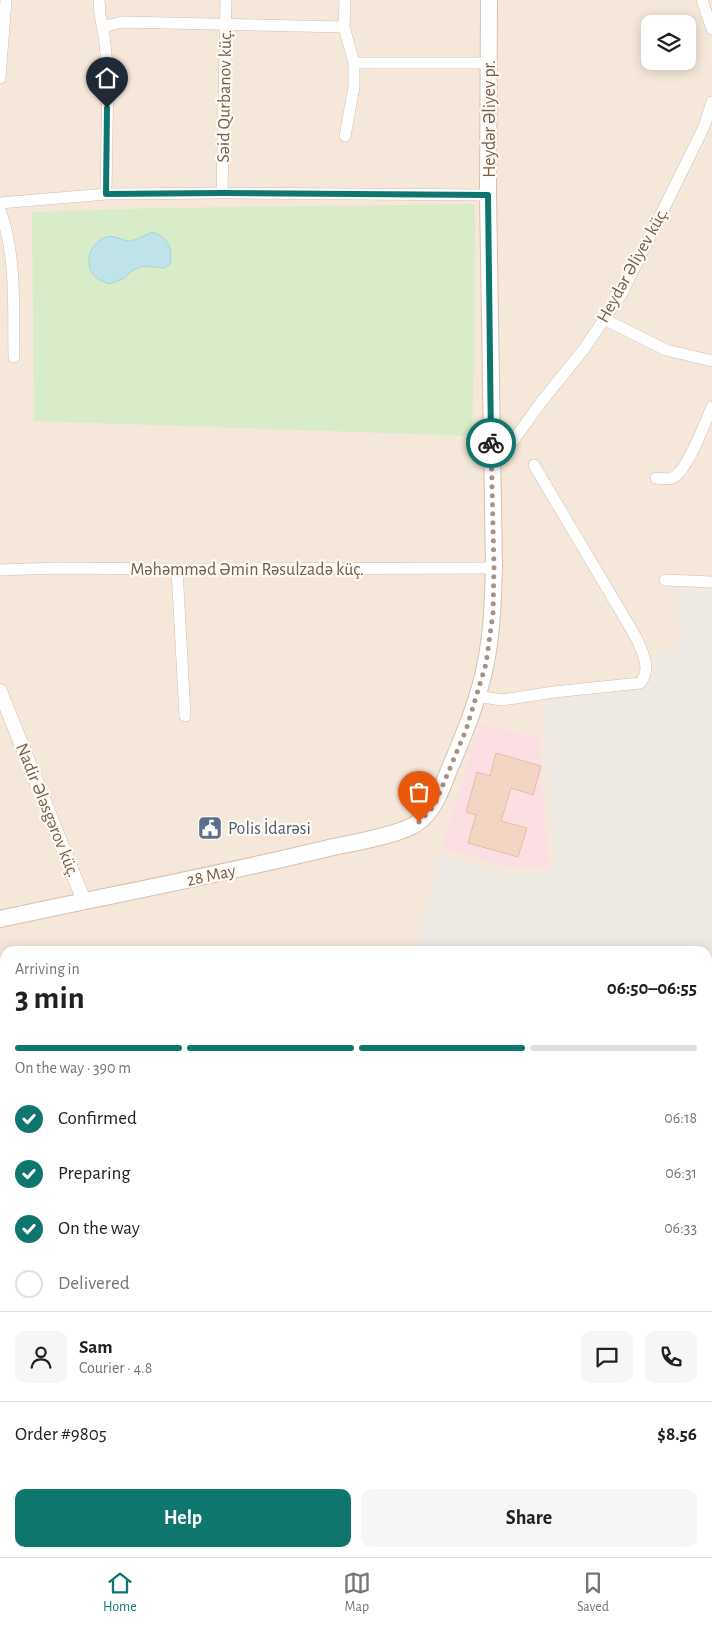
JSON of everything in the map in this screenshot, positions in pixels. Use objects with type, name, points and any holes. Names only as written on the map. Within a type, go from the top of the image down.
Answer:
[{"type":"main road","name":"Heydər Əliyev pr.","points":[[419,822],[434,806],[466,730],[486,664],[493,613],[494,568],[488,195],[489,0]]},
{"type":"main road","name":"28 May","points":[[0,919],[276,861],[380,836],[405,829],[419,822]]},
{"type":"street","points":[[0,78],[6,0]]},
{"type":"street","points":[[99,0],[108,73],[106,194]]},
{"type":"street","name":"Səid Qurbanov küç.","points":[[222,193],[226,0]]},
{"type":"street","points":[[345,0],[344,27],[354,64],[354,87],[345,136]]},
{"type":"street","points":[[702,0],[712,29]]},
{"type":"street","points":[[102,27],[122,22],[344,27]]},
{"type":"street","points":[[354,64],[489,63]]},
{"type":"street","name":"Heydər Əliyev küç.","points":[[491,460],[503,452],[513,440],[584,349],[622,293],[704,127],[712,102]]},
{"type":"street","points":[[0,203],[106,194],[488,195]]},
{"type":"street","points":[[0,210],[7,228],[11,252],[14,357]]},
{"type":"street","points":[[604,319],[666,350],[712,361]]},
{"type":"street","points":[[656,478],[670,479],[679,474],[688,462],[712,406]]},
{"type":"street","points":[[477,696],[502,700],[554,692],[640,683],[645,676],[646,665],[638,639],[534,465]]},
{"type":"street","name":"Məhəmməd Əmin Rəsulzadə küç.","points":[[0,570],[57,568],[494,568]]},
{"type":"street","points":[[177,569],[185,716]]},
{"type":"street","points":[[664,580],[712,582]]},
{"type":"street","name":"Nadir Ələsgərov küç.","points":[[0,691],[84,901]]},
{"type":"shaded area","points":[[0,0],[712,0],[712,946],[0,946]]},
{"type":"shaded area","points":[[712,588],[712,946],[416,946],[440,855],[509,874],[555,871],[542,702],[649,688],[650,657],[680,647],[678,590]]},
{"type":"shaded area","points":[[479,724],[539,738],[549,867],[510,868],[442,848]]},
{"type":"green space","points":[[475,204],[475,321],[472,436],[34,421],[32,212],[158,208]]},
{"type":"water","points":[[152,232],[166,240],[170,248],[170,264],[165,268],[143,266],[132,271],[123,279],[109,284],[98,279],[93,274],[90,269],[89,257],[97,242],[107,237],[130,241]]},
{"type":"building","points":[[496,753],[541,766],[533,795],[511,788],[501,821],[527,828],[518,857],[468,843],[476,815],[466,812],[477,772],[490,776]]},
{"type":"way so far","points":[[419,822],[434,806],[466,730],[486,664],[493,613],[494,568],[491,443]]},
{"type":"place","name":"Polis İdarəsi","points":[[210,828]]},
{"type":"route","points":[[107,108],[106,194],[488,195],[491,443]]}]
